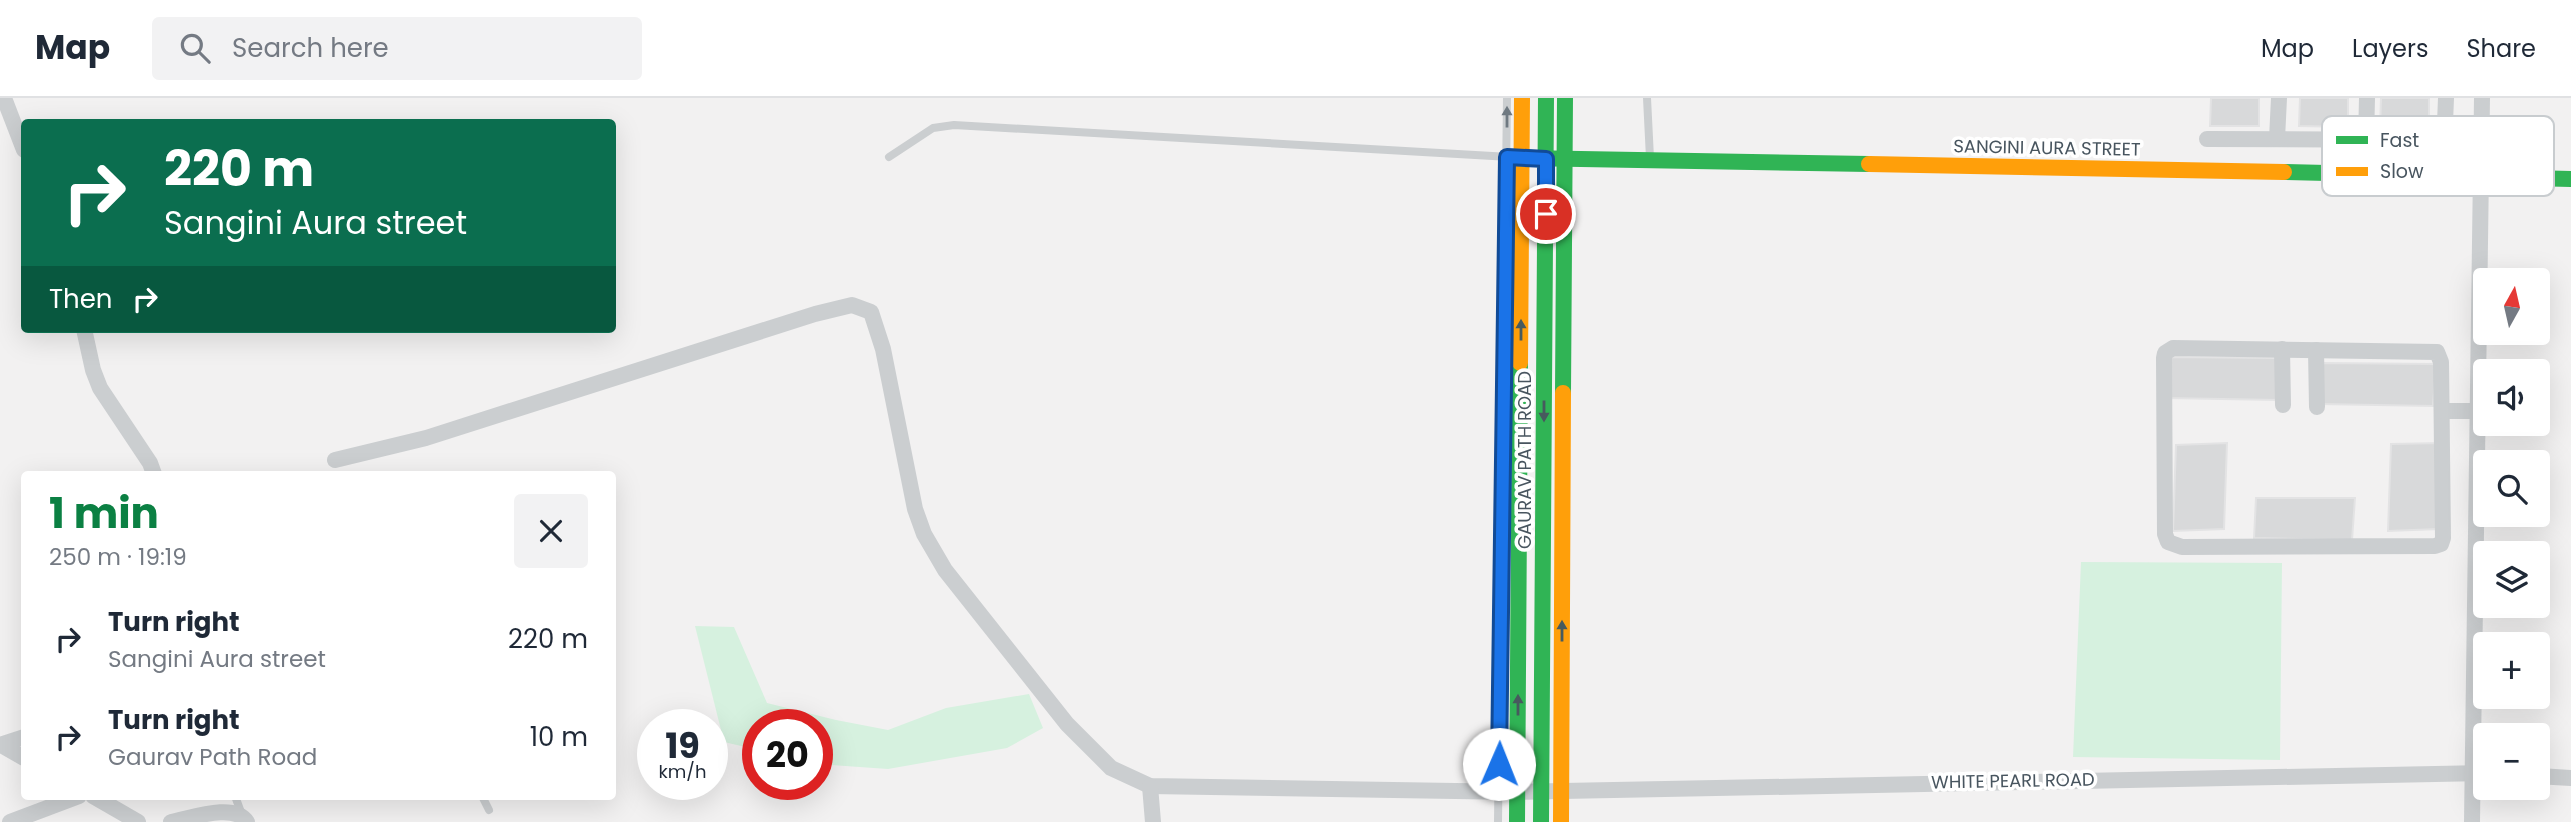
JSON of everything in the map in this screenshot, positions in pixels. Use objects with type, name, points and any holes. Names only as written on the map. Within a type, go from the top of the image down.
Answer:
[{"type":"street","points":[[4,98],[21,142]]},
{"type":"street","name":"GAURAV PATH ROAD","points":[[1517,822],[1515,158],[1522,98]]},
{"type":"street","name":"GAURAV PATH ROAD","points":[[1541,822],[1546,98]]},
{"type":"street","points":[[1561,822],[1565,98]]},
{"type":"street","points":[[2277,139],[2279,98]]},
{"type":"street","points":[[2367,98],[2367,116]]},
{"type":"street","points":[[2445,116],[2446,98]]},
{"type":"street","points":[[2482,98],[2482,116]]},
{"type":"street","points":[[2207,139],[2322,140]]},
{"type":"street","name":"SANGINI AURA STREET","points":[[1515,158],[2322,172]]},
{"type":"street","points":[[2479,359],[2482,196]]},
{"type":"street","points":[[335,460],[426,438],[816,313],[852,305],[871,312],[883,349],[915,509],[924,534],[946,570],[1067,724],[1111,768],[1150,786],[1517,792],[1542,789]]},
{"type":"street","points":[[85,333],[93,370],[100,387],[150,463],[152,471]]},
{"type":"street","points":[[2173,348],[2282,349],[2437,352],[2441,362],[2442,411],[2443,538],[2440,545],[2182,547],[2168,542],[2165,534],[2165,353],[2173,348]]},
{"type":"street","points":[[2282,349],[2283,405]]},
{"type":"street","points":[[2316,349],[2317,407]]},
{"type":"street","points":[[2442,411],[2473,411]]},
{"type":"street","points":[[2478,436],[2479,723]]},
{"type":"street","points":[[0,745],[21,738]]},
{"type":"street","points":[[0,745],[21,756]]},
{"type":"street","name":"WHITE PEARL ROAD","points":[[1542,789],[2473,772]]},
{"type":"street","points":[[2550,777],[2571,778]]},
{"type":"street","points":[[1150,786],[1153,822]]},
{"type":"street","points":[[10,822],[68,800]]},
{"type":"street","points":[[100,800],[138,822]]},
{"type":"street","points":[[2472,822],[2475,800]]},
{"type":"street","points":[[171,822],[230,811],[244,818]]},
{"type":"lane","points":[[1499,822],[1515,158],[1507,98]]},
{"type":"lane","points":[[1647,98],[1650,160]]},
{"type":"lane","points":[[890,157],[933,128],[954,125],[1515,158]]},
{"type":"lane","points":[[237,800],[244,818]]},
{"type":"lane","points":[[484,800],[489,810]]},
{"type":"green space","points":[[2081,562],[2282,563],[2280,760],[2073,757]]},
{"type":"green space","points":[[695,626],[734,627],[767,703],[791,709],[742,709],[742,746],[728,743],[728,709],[716,709]]},
{"type":"green space","points":[[1029,694],[1043,728],[1007,748],[888,769],[833,765],[833,719],[888,730],[946,708]]},
{"type":"building","points":[[2211,98],[2259,98],[2259,126],[2210,126]]},
{"type":"building","points":[[2300,98],[2348,98],[2348,116],[2322,116],[2322,126],[2299,126]]},
{"type":"building","points":[[2381,98],[2429,98],[2429,116],[2380,116]]},
{"type":"building","points":[[2167,357],[2281,358],[2278,400],[2165,398]]},
{"type":"building","points":[[2322,363],[2436,364],[2433,406],[2319,404]]},
{"type":"building","points":[[2227,443],[2224,529],[2173,531],[2176,445]]},
{"type":"building","points":[[2442,443],[2439,529],[2388,531],[2391,444]]},
{"type":"building","points":[[2256,498],[2355,498],[2352,540],[2254,538]]},
{"type":"traffic: fast","points":[[1541,822],[1546,98]]},
{"type":"traffic: fast","points":[[1563,393],[1565,98]]},
{"type":"traffic: fast","points":[[1522,158],[1869,164]]},
{"type":"traffic: fast","points":[[2284,172],[2322,173]]},
{"type":"traffic: fast","points":[[2554,179],[2571,179]]},
{"type":"traffic: fast","points":[[1517,822],[1520,363]]},
{"type":"traffic: slow","points":[[1520,363],[1522,98]]},
{"type":"traffic: slow","points":[[1869,164],[2284,172]]},
{"type":"traffic: slow","points":[[1561,822],[1563,393]]},
{"type":"route","points":[[1499,764],[1507,157],[1546,159],[1546,214]]}]
